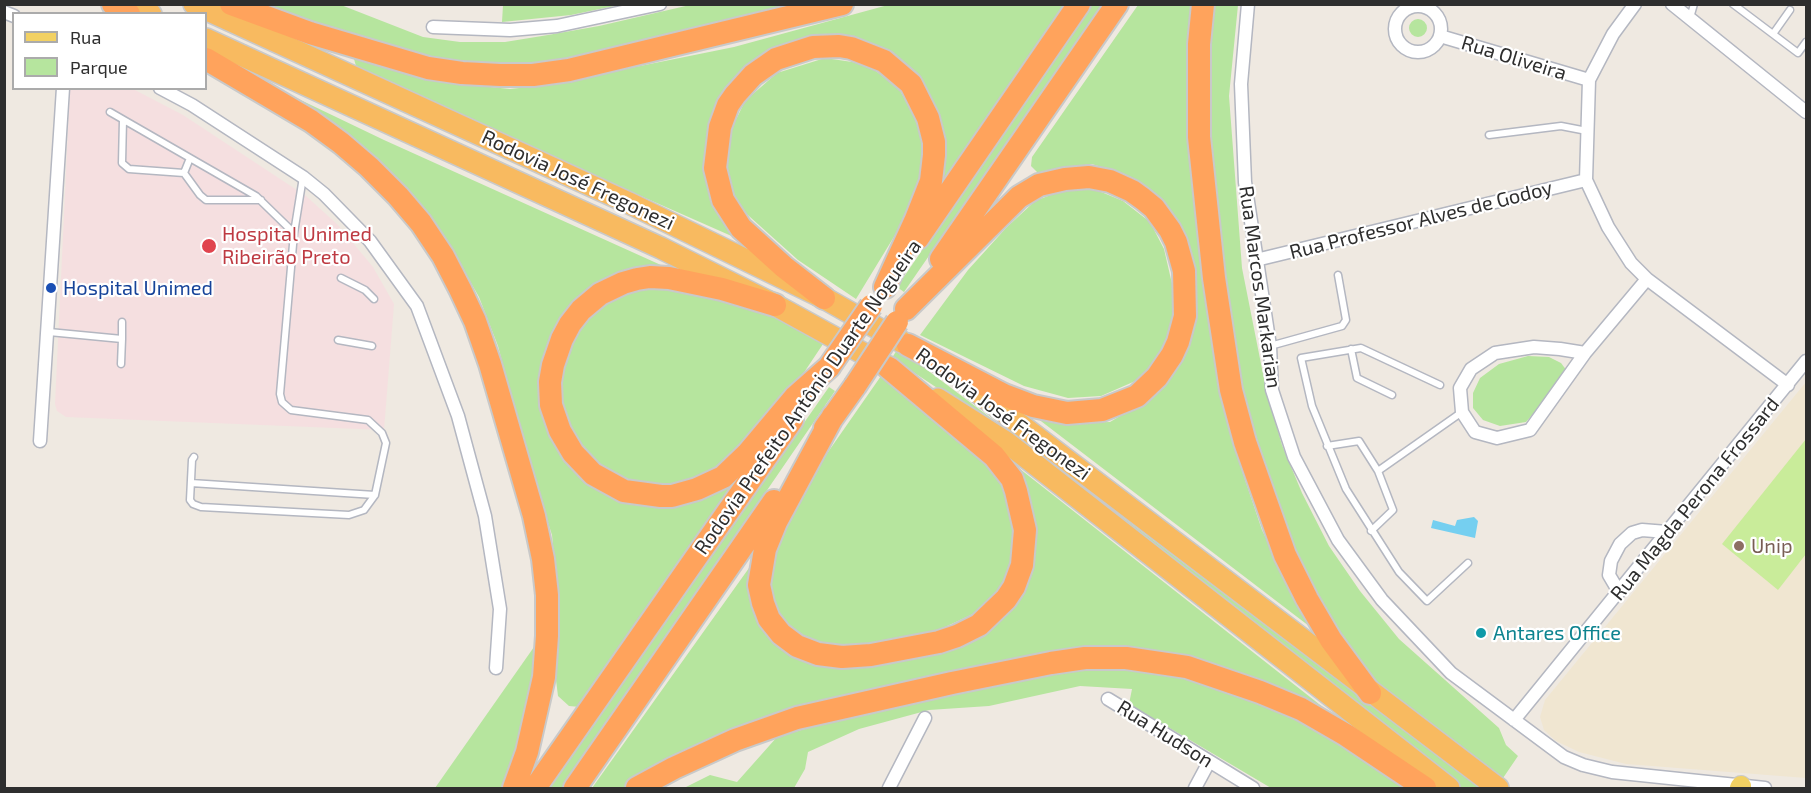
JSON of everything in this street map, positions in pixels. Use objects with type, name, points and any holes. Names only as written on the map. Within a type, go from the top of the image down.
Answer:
[{"type":"highway","points":[[113,4],[126,12]]},
{"type":"highway","points":[[132,4],[147,12]]},
{"type":"highway","name":"Rodovia José Fregonezi","points":[[194,4],[629,203],[824,298],[908,345],[985,396],[1498,789]]},
{"type":"highway","points":[[231,4],[310,33],[428,68],[462,73],[533,75],[569,70],[842,4]]},
{"type":"highway","name":"Rodovia Prefeito Antônio Duarte Nogueira","points":[[536,789],[872,306],[1078,4]]},
{"type":"highway","name":"Rodovia Prefeito Antônio Duarte Nogueira","points":[[575,789],[1117,4]]},
{"type":"highway","points":[[1203,4],[1199,44],[1199,137],[1214,278],[1231,390],[1245,442],[1285,555],[1330,640],[1370,693]]},
{"type":"highway","name":"Rodovia José Fregonezi","points":[[207,39],[661,248],[775,305],[889,368],[996,436],[1032,462],[1449,789]]},
{"type":"highway","points":[[824,298],[775,260],[741,228],[723,200],[716,168],[720,127],[728,105],[735,95],[753,75],[776,59],[813,47],[851,48],[884,61],[911,84],[924,106],[930,124],[934,142],[931,181],[885,287]]},
{"type":"highway","points":[[207,59],[310,121],[369,167],[421,223],[443,256],[475,321],[499,393],[534,516],[543,559],[547,595],[544,677],[536,719],[514,789]]},
{"type":"highway","points":[[902,316],[1019,197],[1039,185],[1065,179],[1089,177],[1110,181],[1143,199],[1154,208],[1170,230],[1176,242],[1184,271],[1185,316],[1172,355],[1157,377],[1137,396],[1102,410],[1067,413],[1033,406],[1004,395],[908,345]]},
{"type":"highway","points":[[775,305],[722,289],[669,278],[637,279],[600,294],[581,310],[570,324],[553,365],[550,382],[552,405],[560,430],[573,453],[593,474],[624,491],[672,496],[697,489],[723,477],[747,454],[795,397],[829,367]]},
{"type":"highway","points":[[833,416],[776,522],[765,549],[759,585],[769,619],[781,634],[797,646],[818,654],[842,657],[871,655],[939,642],[979,625],[1006,599],[1014,587],[1022,565],[1025,530],[1012,479],[994,456],[889,368]]},
{"type":"highway","points":[[637,789],[674,768],[735,740],[797,718],[952,683],[1085,658],[1126,658],[1187,667],[1260,692],[1301,710],[1346,735],[1425,789]]},
{"type":"street","points":[[433,27],[510,30],[557,26],[660,4]]},
{"type":"street","name":"Rua Marcos Markarian","points":[[1248,4],[1241,84],[1245,182],[1270,346],[1272,390],[1294,457],[1338,540],[1382,600],[1451,673],[1564,758],[1612,772],[1765,789]]},
{"type":"street","points":[[1635,4],[1613,34],[1588,80],[1586,180],[1614,236],[1631,263],[1647,279],[1788,386]]},
{"type":"street","points":[[1672,4],[1806,112]]},
{"type":"street","name":"Rua Oliveira","points":[[1440,36],[1588,80]]},
{"type":"street","points":[[40,441],[49,332],[63,90]]},
{"type":"street","points":[[164,90],[192,105],[303,177],[324,194],[370,241],[417,306],[458,416],[485,516],[500,609],[496,668]]},
{"type":"street","name":"Rua Professor Alves de Godoy","points":[[1256,260],[1586,180]]},
{"type":"street","points":[[1585,353],[1534,347],[1495,353],[1471,369],[1460,387],[1461,412],[1475,432],[1497,438],[1530,430],[1585,353],[1647,279]]},
{"type":"street","name":"Rua Magda Perona Frossard","points":[[1514,720],[1788,386],[1806,361]]},
{"type":"street","points":[[1619,592],[1609,575],[1611,561],[1620,544],[1632,533],[1642,530],[1667,532]]},
{"type":"street","name":"Rua Hudson","points":[[1108,699],[1253,789]]},
{"type":"street","points":[[889,789],[925,718]]},
{"type":"street","points":[[1195,789],[1209,762]]},
{"type":"lane","points":[[1690,19],[1694,4]]},
{"type":"lane","points":[[1733,4],[1798,53],[1806,42]]},
{"type":"lane","points":[[1773,34],[1790,10]]},
{"type":"lane","points":[[110,112],[262,200],[294,233]]},
{"type":"lane","points":[[123,120],[122,164],[129,169],[184,173],[206,200],[262,200]]},
{"type":"lane","points":[[1489,135],[1561,126],[1587,131]]},
{"type":"lane","points":[[184,173],[190,158]]},
{"type":"lane","points":[[194,457],[190,500],[201,507],[348,515],[364,510],[375,495],[386,443],[382,433],[368,420],[291,410],[282,402],[280,394],[294,233],[303,177]]},
{"type":"lane","points":[[1270,346],[1342,326],[1346,320],[1338,275]]},
{"type":"lane","points":[[340,278],[365,290],[374,299]]},
{"type":"lane","points":[[121,364],[122,322]]},
{"type":"lane","points":[[49,332],[122,339]]},
{"type":"lane","points":[[338,340],[372,346]]},
{"type":"lane","points":[[1440,385],[1361,348],[1301,358],[1312,406],[1346,489],[1399,572],[1427,601],[1468,562]]},
{"type":"lane","points":[[1351,349],[1358,378],[1392,395]]},
{"type":"lane","points":[[1378,471],[1461,412]]},
{"type":"lane","points":[[1327,446],[1359,441],[1378,471],[1393,510],[1371,531]]},
{"type":"lane","points":[[191,483],[375,495]]},
{"type":"shaded area","name":"Hospital Unimed Ribeirão Preto","points":[[70,90],[135,90],[183,115],[306,196],[338,225],[373,267],[394,304],[384,430],[66,417],[57,411],[55,404]]},
{"type":"shaded area","name":"Unip","points":[[1806,382],[1806,778],[1626,764],[1579,752],[1556,741],[1544,730],[1540,717],[1545,700]]},
{"type":"green space","points":[[503,4],[619,5],[571,15],[502,22]]},
{"type":"green space","points":[[259,5],[341,5],[423,37],[460,42],[505,42],[599,26],[690,5],[819,5],[584,63],[450,67]]},
{"type":"green space","points":[[888,5],[1065,5],[942,186],[937,188],[942,139],[880,50],[777,49],[744,68],[719,103],[710,132],[736,238],[548,155],[356,66],[354,59],[360,58],[423,78],[510,89],[546,85],[734,47]]},
{"type":"green space","points":[[1089,5],[1102,5],[904,292],[897,287]]},
{"type":"green space","points":[[1138,5],[1199,5],[1225,405],[1240,465],[1262,530],[1309,626],[1033,415],[1070,423],[1110,422],[1151,398],[1188,337],[1167,211],[1131,177],[1092,164],[1055,169],[1039,174],[1031,166],[1032,157]]},
{"type":"green space","points":[[1208,5],[1238,5],[1229,96],[1242,268],[1266,389],[1282,445],[1302,493],[1329,546],[1360,591],[1399,639],[1499,728],[1506,745],[1518,756],[1501,781],[1367,680],[1298,561],[1249,438],[1215,248],[1205,43]]},
{"type":"green space","points":[[1418,19],[1424,22],[1427,28],[1424,34],[1418,37],[1412,34],[1409,28],[1412,22]]},
{"type":"green space","points":[[825,58],[866,64],[898,87],[921,128],[923,168],[906,217],[856,299],[798,260],[740,208],[725,171],[730,132],[745,101],[777,73]]},
{"type":"green space","points":[[286,93],[384,140],[683,275],[592,292],[544,409],[608,494],[729,486],[730,493],[580,707],[569,706],[558,696],[556,680],[559,609],[552,535],[533,477],[498,346],[479,297],[447,241],[416,199],[368,154],[281,95]]},
{"type":"green space","points":[[1094,189],[1123,201],[1150,222],[1164,249],[1173,288],[1174,324],[1164,347],[1140,379],[1101,396],[1068,398],[1024,386],[920,335],[968,270],[1006,228],[1035,201],[1061,191]]},
{"type":"green space","points":[[658,283],[749,306],[825,341],[797,383],[721,471],[679,487],[642,487],[597,469],[563,426],[560,357],[598,302]]},
{"type":"green space","points":[[898,348],[1482,788],[1458,788],[987,421],[892,358]]},
{"type":"green space","points":[[1528,356],[1549,357],[1561,363],[1567,371],[1561,382],[1526,422],[1500,426],[1483,420],[1473,408],[1473,393],[1480,378],[1499,364]]},
{"type":"green space","points":[[881,376],[961,433],[1001,476],[1016,520],[1011,565],[1003,583],[989,601],[973,614],[930,634],[849,650],[799,638],[782,623],[766,593],[782,518]]},
{"type":"green space","points":[[829,387],[835,391],[563,788],[549,788]]},
{"type":"green space","points":[[1806,439],[1806,554],[1778,590],[1722,544]]},
{"type":"green space","points":[[1006,458],[1366,741],[1304,703],[1084,652],[668,764],[623,788],[592,788],[749,568],[749,592],[755,612],[791,648],[938,648],[1028,567]]},
{"type":"green space","points":[[541,637],[538,680],[506,788],[435,788]]},
{"type":"green space","points":[[1085,662],[1185,673],[1302,719],[1416,788],[1271,788],[1129,704],[1132,689],[1080,686],[989,706],[929,710],[859,729],[808,752],[805,769],[794,788],[684,788],[710,775],[737,782],[777,737],[867,711]]},
{"type":"water","points":[[1474,517],[1478,521],[1475,538],[1431,528],[1433,520],[1455,526],[1457,520]]},
{"type":"place","name":"Hospital Unimed Ribeirão Preto","points":[[209,246]]},
{"type":"place","name":"Hospital Unimed","points":[[51,288]]},
{"type":"place","name":"Unip","points":[[1739,546]]},
{"type":"place","name":"Antares Office","points":[[1481,633]]}]
